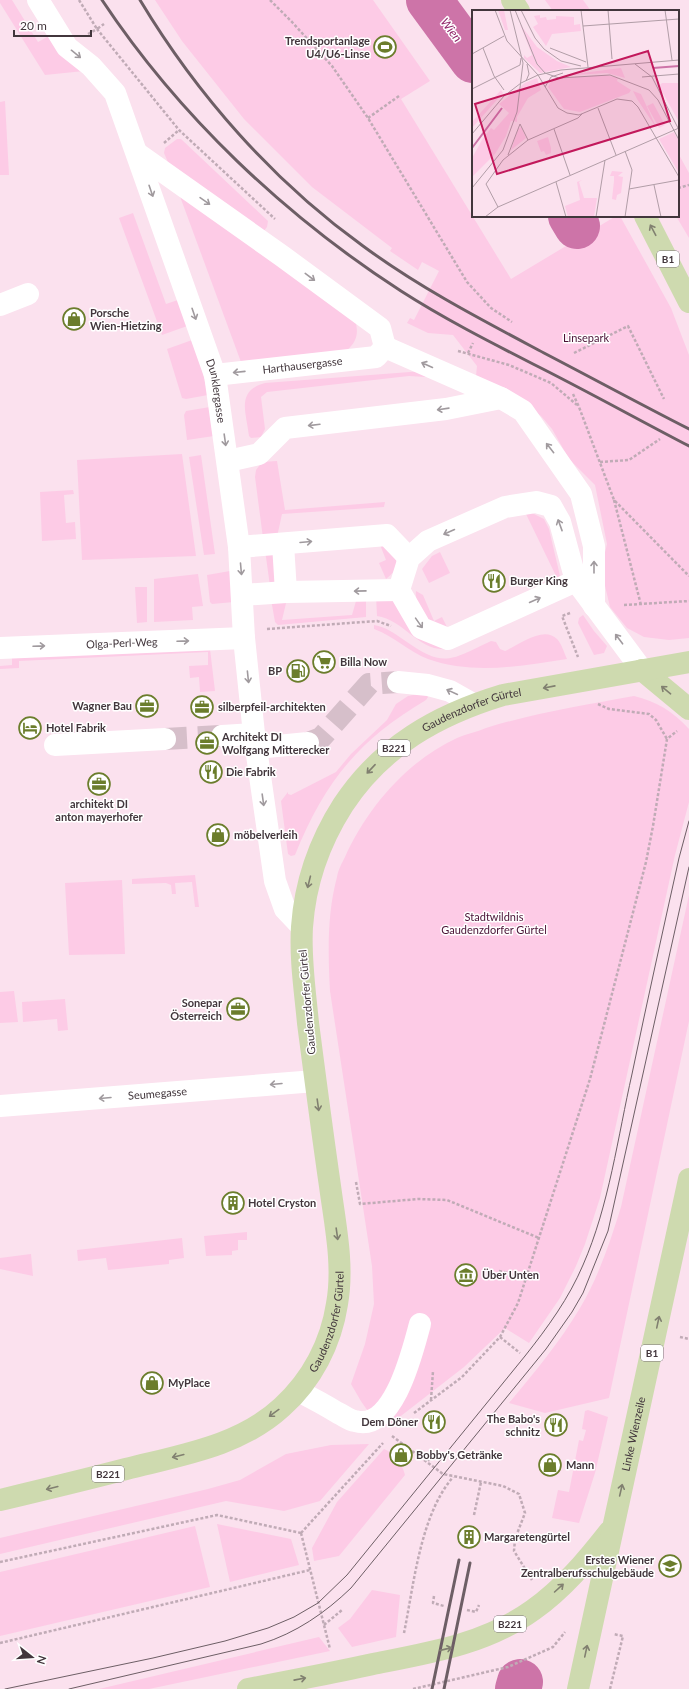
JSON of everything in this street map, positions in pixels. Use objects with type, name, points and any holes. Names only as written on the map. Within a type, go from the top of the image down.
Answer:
[{"type":"main road","points":[[512,0],[519,10]]},
{"type":"main road","name":"B1","points":[[646,217],[689,302]]},
{"type":"main road","name":"Gaudenzdorfer Gürtel","points":[[0,1500],[216,1447],[260,1423],[281,1408],[298,1391],[319,1360],[333,1326],[338,1302],[338,1246],[315,1081],[302,957],[302,927],[306,898],[315,862],[336,816],[352,791],[372,768],[395,747],[445,716],[473,704],[503,696],[689,662]]},
{"type":"main road","points":[[642,670],[689,709]]},
{"type":"main road","name":"Linke Wienzeile","points":[[578,1689],[689,1178]]},
{"type":"main road","name":"B221","points":[[248,1689],[404,1658],[475,1640],[508,1626],[546,1600],[592,1554],[613,1528]]},
{"type":"street","name":"Dunklergasse","points":[[38,0],[67,47],[91,66],[115,93],[138,154],[215,374],[239,547],[243,595],[244,638]]},
{"type":"street","points":[[138,154],[282,256],[380,328],[385,346],[501,398],[523,411],[581,494],[594,546],[594,606]]},
{"type":"street","points":[[0,305],[28,294]]},
{"type":"street","name":"Harthausergasse","points":[[215,374],[376,357],[385,346]]},
{"type":"street","points":[[228,461],[259,454],[285,428],[446,409],[501,398]]},
{"type":"street","points":[[576,581],[448,639],[421,628],[399,590],[409,558],[428,541],[506,507],[536,502],[550,506],[560,522],[576,581],[642,670]]},
{"type":"street","points":[[239,547],[387,535],[409,558]]},
{"type":"street","points":[[283,544],[286,592]]},
{"type":"street","points":[[243,595],[286,592],[399,590]]},
{"type":"street","points":[[244,638],[255,741],[275,881],[285,909],[302,927]]},
{"type":"street","name":"Olga-Perl-Weg","points":[[0,648],[244,638]]},
{"type":"street","points":[[398,682],[428,685],[450,691],[473,704]]},
{"type":"street","points":[[222,736],[255,741],[308,743]]},
{"type":"street","points":[[55,745],[165,739]]},
{"type":"street","name":"Seumegasse","points":[[0,1106],[315,1081]]},
{"type":"street","points":[[298,1391],[355,1422],[368,1422],[386,1409],[399,1389],[406,1372],[420,1324]]},
{"type":"path","points":[[79,0],[97,29],[179,130],[275,219],[282,256]]},
{"type":"path","points":[[270,0],[332,66],[368,118],[467,282],[490,309],[512,322]]},
{"type":"path","points":[[97,29],[104,24]]},
{"type":"path","points":[[368,118],[399,96]]},
{"type":"path","points":[[679,188],[689,185]]},
{"type":"path","points":[[574,353],[628,326],[664,399]]},
{"type":"path","points":[[468,353],[473,343]]},
{"type":"path","points":[[454,350],[509,365],[551,383],[579,407]]},
{"type":"path","points":[[573,394],[614,500],[641,605]]},
{"type":"path","points":[[600,462],[629,460],[660,438]]},
{"type":"path","points":[[614,500],[689,576]]},
{"type":"path","points":[[411,1416],[462,1377],[500,1337],[518,1303],[590,1079],[644,869],[653,826],[667,739],[678,729]]},
{"type":"path","points":[[356,1181],[360,1204],[418,1199],[447,1200],[539,1238]]},
{"type":"path","points":[[500,1271],[526,1277]]},
{"type":"path","points":[[500,1337],[520,1353]]},
{"type":"path","points":[[396,1430],[390,1434],[428,1461],[443,1474],[503,1486],[519,1494],[525,1513],[515,1539],[514,1551],[522,1567],[546,1600]]},
{"type":"path","points":[[301,1533],[385,1440]]},
{"type":"path","points":[[428,1461],[434,1455]]},
{"type":"path","points":[[404,1658],[422,1539],[444,1488],[453,1477]]},
{"type":"path","points":[[474,1515],[481,1482]]},
{"type":"path","points":[[0,1562],[217,1515],[301,1533]]},
{"type":"path","points":[[301,1533],[331,1652],[342,1670]]},
{"type":"path","points":[[0,1643],[310,1570]]},
{"type":"path","points":[[434,1596],[433,1603],[444,1606]]},
{"type":"path","points":[[467,1610],[476,1612],[479,1605]]},
{"type":"path","points":[[324,1625],[342,1610]]},
{"type":"path","points":[[413,1689],[508,1667],[553,1647],[566,1630]]},
{"type":"green space","points":[[0,0],[12,0],[38,42],[49,36],[84,71],[45,75],[0,3]]},
{"type":"green space","name":"Linsepark","points":[[155,0],[373,0],[430,81],[401,99],[511,279],[614,217],[621,217],[671,308],[689,355],[689,638],[669,640],[644,637],[627,628],[610,607],[601,569],[607,544],[595,485],[569,459],[552,429],[541,416],[508,391],[476,376],[477,366],[453,335],[428,333],[407,323],[410,318],[414,320],[439,271],[422,262],[418,270],[390,251],[392,248],[312,187],[244,119],[182,41]]},
{"type":"green space","points":[[545,0],[583,0],[590,10],[552,10]]},
{"type":"green space","points":[[5,101],[9,175],[0,175],[0,102]]},
{"type":"green space","points":[[177,139],[181,139],[268,221],[267,227],[263,232],[170,167],[164,153],[165,148]]},
{"type":"green space","points":[[679,155],[689,173],[689,238],[677,217],[679,217]]},
{"type":"green space","points":[[178,191],[355,320],[357,333],[355,341],[350,348],[346,351],[241,362]]},
{"type":"green space","points":[[133,213],[166,304],[178,300],[190,325],[162,335],[119,218]]},
{"type":"green space","points":[[195,339],[208,395],[186,399],[182,398],[167,349]]},
{"type":"green space","points":[[423,371],[426,377],[409,376],[267,392],[261,397],[265,429],[261,437],[251,438],[249,436],[245,410],[246,397],[250,391],[265,383]]},
{"type":"green space","points":[[210,407],[214,436],[187,440],[184,415],[186,411]]},
{"type":"green space","points":[[182,454],[196,556],[82,560],[77,460]]},
{"type":"green space","points":[[201,455],[215,554],[204,555],[189,457]]},
{"type":"green space","points":[[277,461],[285,510],[385,502],[384,507],[282,514],[277,537],[263,538],[255,477],[256,470],[262,462]]},
{"type":"green space","points":[[73,490],[74,494],[64,495],[66,523],[75,522],[76,539],[42,541],[40,492]]},
{"type":"green space","points":[[532,513],[544,519],[549,529],[560,576],[557,578],[526,514]]},
{"type":"green space","points":[[379,542],[389,550],[396,559],[397,564],[392,574],[386,579],[379,563],[386,560]]},
{"type":"green space","points":[[265,550],[272,550],[278,582],[270,586]]},
{"type":"green space","points":[[440,552],[450,573],[429,583],[422,569],[432,556]]},
{"type":"green space","points":[[230,571],[234,602],[212,604],[210,602],[207,575]]},
{"type":"green space","points":[[198,574],[203,606],[192,607],[193,620],[154,622],[154,579]]},
{"type":"green space","points":[[135,587],[147,587],[147,622],[137,623]]},
{"type":"green space","points":[[416,591],[423,595],[434,621],[442,617],[450,633],[435,630],[419,607]]},
{"type":"green space","points":[[392,593],[453,648],[441,649],[431,647],[396,624],[377,616],[376,595]]},
{"type":"green space","points":[[366,596],[366,617],[278,625],[275,622],[271,599],[287,599],[282,620],[352,615],[356,601]]},
{"type":"green space","points":[[583,615],[607,646],[604,653],[594,655],[578,623],[579,618]]},
{"type":"green space","points":[[374,625],[390,631],[418,649],[438,658],[456,657],[491,641],[496,642],[500,649],[505,651],[538,635],[545,634],[552,635],[559,641],[567,659],[497,668],[462,667],[445,664],[421,656],[374,629]]},
{"type":"green space","points":[[210,649],[215,691],[200,692],[199,677],[190,678],[189,666],[208,665],[208,652],[19,661],[19,668],[0,669],[0,666],[12,665],[12,657]]},
{"type":"green space","points":[[426,694],[428,697],[426,700],[402,715],[381,731],[362,748],[346,766],[331,785],[318,806],[295,855],[291,856],[288,854],[281,801],[288,792],[288,794],[291,795],[336,772],[351,754],[387,720],[396,704],[408,696]]},
{"type":"green space","name":"Stadtwildnis Gaudenzdorfer Gürtel","points":[[634,696],[657,704],[671,712],[689,729],[689,802],[675,855],[600,1198],[585,1244],[560,1298],[529,1343],[505,1328],[464,1367],[388,1426],[381,1423],[371,1414],[362,1403],[351,1384],[365,1344],[374,1304],[372,1266],[330,991],[330,919],[331,905],[338,872],[354,839],[365,821],[390,788],[422,759],[439,748],[457,738],[522,718]]},
{"type":"green space","points":[[195,875],[199,907],[195,907],[192,882],[175,883],[176,894],[172,894],[171,885],[166,883],[132,884],[132,879]]},
{"type":"green space","points":[[122,880],[125,954],[69,955],[65,883]]},
{"type":"green space","points":[[689,895],[689,1021],[609,1398],[545,1413],[509,1403],[546,1357],[572,1321],[593,1284],[608,1246],[621,1207]]},
{"type":"green space","points":[[14,991],[18,1022],[0,1023],[0,992]]},
{"type":"green space","points":[[65,999],[68,1030],[58,1031],[57,1019],[23,1022],[22,1002]]},
{"type":"green space","points":[[247,1232],[247,1240],[238,1240],[238,1250],[232,1251],[232,1255],[206,1256],[204,1236]]},
{"type":"green space","points":[[182,1238],[184,1258],[169,1260],[169,1264],[108,1270],[106,1258],[78,1261],[77,1250]]},
{"type":"green space","points":[[31,1254],[33,1276],[0,1269],[0,1258]]},
{"type":"green space","points":[[588,1410],[608,1417],[595,1473],[579,1523],[552,1518],[558,1490],[569,1492],[579,1440],[583,1441],[586,1430],[582,1429],[585,1411]]},
{"type":"green space","points":[[369,1444],[320,1501],[284,1511],[226,1501],[0,1554],[0,1538],[208,1489],[240,1480],[286,1454],[331,1445]]},
{"type":"green space","points":[[384,1449],[397,1459],[402,1466],[405,1475],[339,1556],[314,1561],[312,1548],[337,1502]]},
{"type":"green space","points":[[217,1524],[291,1539],[299,1565],[230,1582]]},
{"type":"green space","points":[[195,1526],[210,1587],[0,1636],[0,1572]]},
{"type":"green space","points":[[372,1590],[400,1595],[396,1637],[352,1647],[338,1628],[350,1619]]},
{"type":"green space","points":[[319,1637],[330,1651],[149,1689],[99,1689]]},
{"type":"waterway","name":"Wien","points":[[429,0],[472,59]]},
{"type":"waterway","name":"Wien","points":[[572,217],[577,226]]},
{"type":"waterway","name":"Wien","points":[[518,1689],[520,1682]]},
{"type":"tunnel","points":[[308,743],[321,738],[369,684],[398,682]]},
{"type":"tunnel","points":[[165,739],[222,736]]},
{"type":"tram line","points":[[5,1689],[153,1658],[225,1641],[268,1628],[294,1617],[318,1603],[347,1575],[525,1356],[565,1301],[583,1265],[600,1219],[612,1171],[643,1020],[679,858],[689,821]]},
{"type":"tram line","points":[[69,1689],[261,1644],[298,1628],[320,1614],[351,1588],[546,1349],[572,1312],[583,1293],[608,1231],[689,867]]},
{"type":"railway","points":[[102,0],[132,43],[165,84],[237,161],[276,197],[358,262],[433,311],[689,446]]},
{"type":"railway","points":[[140,0],[186,69],[239,134],[298,194],[330,221],[363,246],[429,290],[544,353],[689,429]]},
{"type":"railway","points":[[432,1689],[459,1560]]},
{"type":"railway","points":[[444,1689],[470,1563]]},
{"type":"place","name":"Trendsportanlage U4/U6-Linse","points":[[385,47]]},
{"type":"place","name":"Porsche Wien-Hietzing","points":[[74,319]]},
{"type":"place","name":"Burger King","points":[[494,581]]},
{"type":"place","name":"Billa Now","points":[[324,662]]},
{"type":"place","name":"BP","points":[[298,671]]},
{"type":"place","name":"Wagner Bau","points":[[147,706]]},
{"type":"place","name":"silberpfeil-architekten","points":[[202,707]]},
{"type":"place","name":"Hotel Fabrik","points":[[30,728]]},
{"type":"place","name":"Architekt DI Wolfgang Mitterecker","points":[[207,743]]},
{"type":"place","name":"Die Fabrik","points":[[211,772]]},
{"type":"place","name":"architekt DI anton mayerhofer","points":[[99,784]]},
{"type":"place","name":"möbelverleih","points":[[218,835]]},
{"type":"place","name":"Sonepar Österreich","points":[[238,1009]]},
{"type":"place","name":"Hotel Cryston","points":[[233,1203]]},
{"type":"place","name":"Über Unten","points":[[466,1275]]},
{"type":"place","name":"MyPlace","points":[[152,1383]]},
{"type":"place","name":"Dem Döner","points":[[434,1422]]},
{"type":"place","name":"The Babo's schnitz","points":[[556,1425]]},
{"type":"place","name":"Bobby's Getränke","points":[[401,1455]]},
{"type":"place","name":"Mann","points":[[550,1465]]},
{"type":"place","name":"Margaretengürtel","points":[[469,1537]]},
{"type":"place","name":"Erstes Wiener Zentralberufsschulgebäude","points":[[670,1566]]}]
